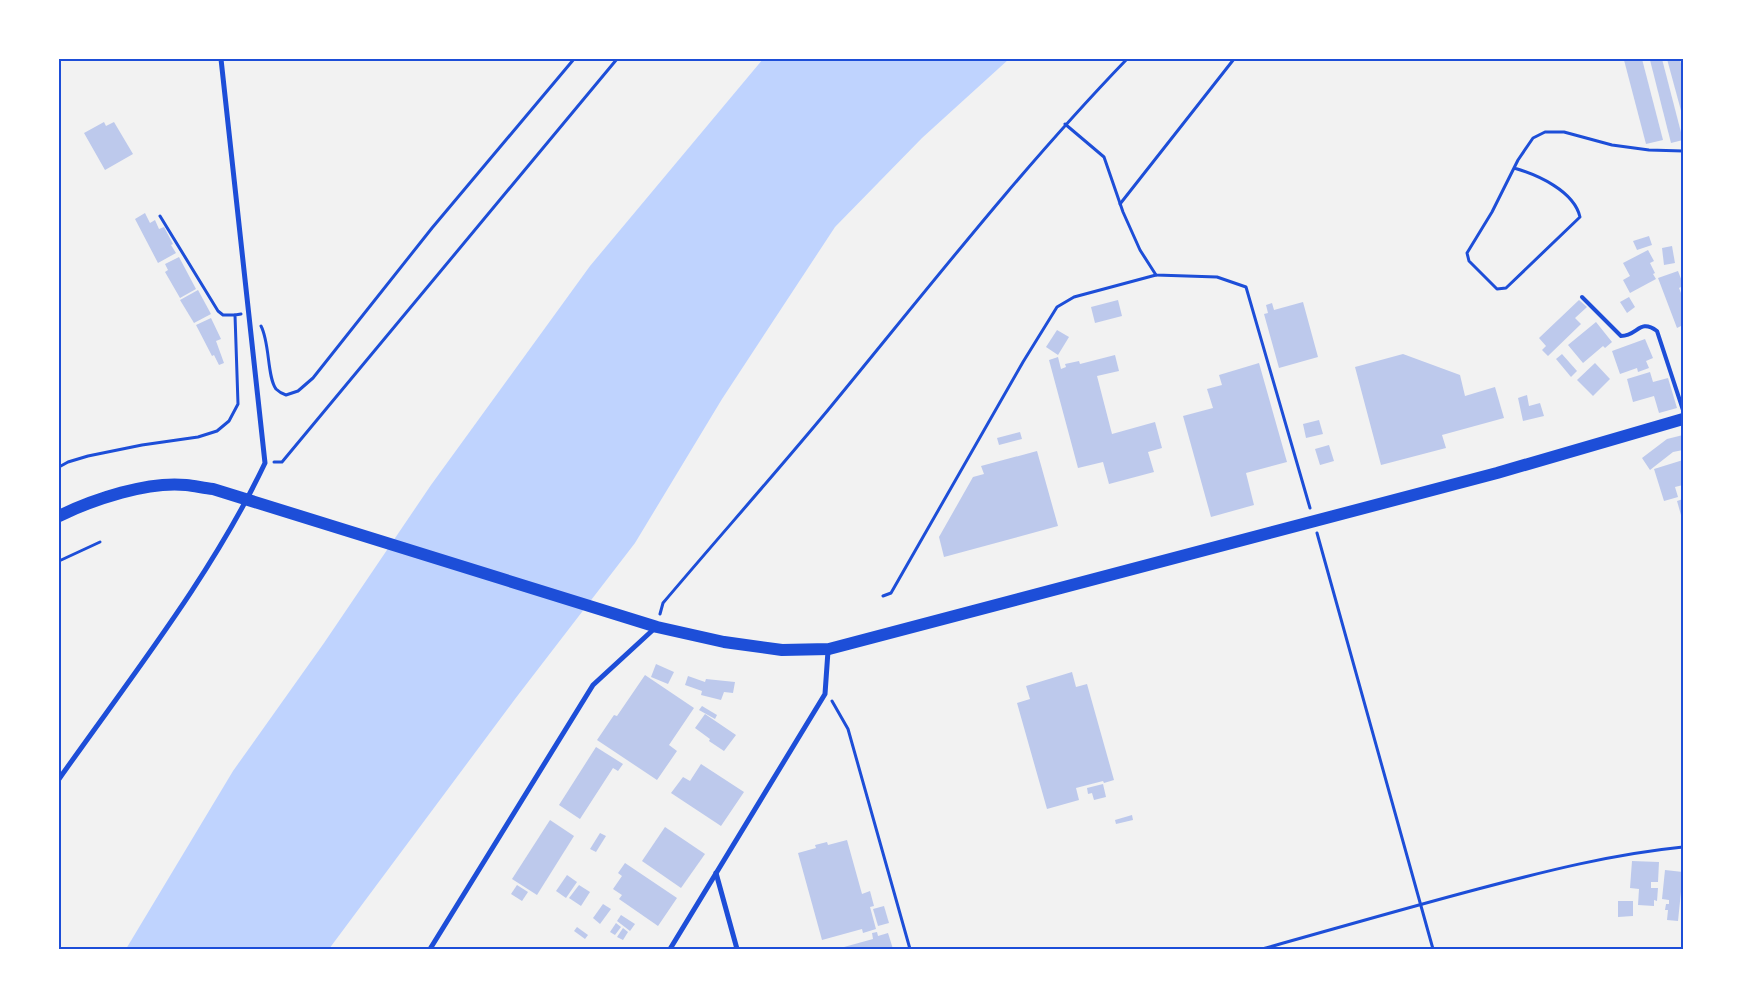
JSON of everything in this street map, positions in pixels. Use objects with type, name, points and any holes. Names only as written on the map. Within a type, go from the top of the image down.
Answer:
[{"type":"highway","points":[[59,516],[94,502],[153,487],[185,485],[213,489],[657,627],[724,642],[782,650],[828,649],[1497,472],[1683,419]]},
{"type":"street","points":[[59,779],[251,502],[265,463],[221,59]]},
{"type":"street","points":[[430,949],[593,685],[657,627]]},
{"type":"street","points":[[670,949],[825,694],[828,649]]},
{"type":"street","points":[[716,873],[737,949]]},
{"type":"lane","points":[[1582,297],[1621,336],[1626,336],[1643,326],[1650,326],[1658,331],[1683,410]]},
{"type":"path","points":[[160,216],[218,311],[223,315],[249,313],[259,321],[266,334],[272,380],[276,389],[286,395],[298,392],[325,364],[432,228],[574,59]]},
{"type":"path","points":[[265,463],[282,462],[612,65],[615,59]]},
{"type":"path","points":[[657,627],[663,602],[827,412],[966,240],[1065,124],[1127,59]]},
{"type":"path","points":[[1120,204],[1234,59]]},
{"type":"path","points":[[1065,124],[1104,157],[1120,204],[1140,250],[1156,275]]},
{"type":"path","points":[[1514,168],[1532,173],[1558,188],[1578,208],[1580,217],[1506,288],[1497,289],[1469,261],[1467,253],[1492,212],[1514,168],[1533,138],[1545,132],[1564,132],[1612,145],[1649,150],[1683,151]]},
{"type":"path","points":[[883,596],[890,593],[1023,362],[1057,307],[1074,297],[1156,275],[1218,277],[1246,287],[1314,521],[1433,949]]},
{"type":"path","points":[[59,467],[68,462],[142,444],[198,437],[217,431],[229,421],[238,404],[236,315]]},
{"type":"path","points":[[59,561],[100,542]]},
{"type":"path","points":[[825,694],[834,703],[848,729],[910,949]]},
{"type":"path","points":[[1262,949],[1552,869],[1644,851],[1683,847]]},
{"type":"water","points":[[763,59],[1009,59],[922,138],[835,227],[722,399],[635,543],[515,699],[329,949],[126,949],[233,771],[324,643],[431,485],[590,266]]},
{"type":"building","points":[[1642,59],[1663,140],[1646,144],[1624,60]]},
{"type":"building","points":[[1662,59],[1683,140],[1671,143],[1650,60]]},
{"type":"building","points":[[1667,59],[1680,59],[1683,73],[1683,118]]},
{"type":"building","points":[[104,122],[106,126],[114,122],[133,154],[105,170],[84,133]]},
{"type":"building","points":[[145,213],[150,223],[155,220],[159,229],[164,227],[176,253],[158,263],[135,219]]},
{"type":"building","points":[[1649,236],[1652,245],[1637,250],[1633,241]]},
{"type":"building","points":[[1672,246],[1675,263],[1664,265],[1662,248]]},
{"type":"building","points":[[1648,250],[1654,261],[1650,263],[1656,279],[1630,293],[1623,280],[1630,276],[1623,263]]},
{"type":"building","points":[[179,257],[196,289],[180,298],[165,272],[168,270],[165,264]]},
{"type":"building","points":[[1678,271],[1683,284],[1679,288],[1683,298],[1683,325],[1677,328],[1658,278]]},
{"type":"building","points":[[198,290],[211,314],[194,323],[180,300]]},
{"type":"building","points":[[1629,297],[1635,307],[1627,313],[1620,302]]},
{"type":"building","points":[[1118,300],[1122,316],[1095,323],[1091,307]]},
{"type":"building","points":[[1579,300],[1587,307],[1575,318],[1581,324],[1548,356],[1542,350],[1546,346],[1539,338]]},
{"type":"building","points":[[1303,302],[1318,357],[1279,368],[1264,314],[1268,313],[1266,305],[1272,303],[1274,310]]},
{"type":"building","points":[[211,318],[221,339],[216,341],[224,363],[219,365],[214,355],[212,356],[196,325]]},
{"type":"building","points":[[1596,322],[1612,342],[1605,348],[1603,346],[1583,363],[1568,345]]},
{"type":"building","points":[[1057,330],[1069,337],[1058,355],[1046,347]]},
{"type":"building","points":[[1645,339],[1653,358],[1646,361],[1649,368],[1638,372],[1637,368],[1620,374],[1612,351]]},
{"type":"building","points":[[1403,354],[1460,375],[1465,396],[1495,387],[1504,418],[1442,435],[1446,448],[1381,465],[1355,367]]},
{"type":"building","points":[[1562,354],[1577,371],[1571,377],[1556,359]]},
{"type":"building","points":[[1115,355],[1119,371],[1097,376],[1112,434],[1155,422],[1162,448],[1148,452],[1154,472],[1109,484],[1103,462],[1078,468],[1049,360],[1058,357],[1061,369],[1066,367],[1065,364],[1079,361],[1080,364]]},
{"type":"building","points":[[1259,363],[1287,462],[1246,473],[1254,505],[1211,517],[1183,416],[1213,408],[1207,389],[1222,385],[1219,375]]},
{"type":"building","points":[[1595,363],[1610,379],[1593,396],[1577,380]]},
{"type":"building","points":[[1650,372],[1653,382],[1668,378],[1677,408],[1659,413],[1654,396],[1633,402],[1627,379]]},
{"type":"building","points":[[1527,395],[1529,406],[1540,403],[1544,416],[1523,421],[1518,398]]},
{"type":"building","points":[[1319,420],[1323,434],[1306,438],[1303,424]]},
{"type":"building","points":[[1020,432],[1022,439],[999,445],[997,438]]},
{"type":"building","points":[[1683,435],[1683,450],[1673,452],[1650,470],[1642,458],[1667,439]]},
{"type":"building","points":[[1329,445],[1334,461],[1320,465],[1315,449]]},
{"type":"building","points":[[1037,451],[1058,526],[944,557],[939,537],[973,477],[984,474],[981,466]]},
{"type":"building","points":[[1683,460],[1683,485],[1675,487],[1678,497],[1664,501],[1654,469]]},
{"type":"building","points":[[1683,499],[1683,522],[1677,501]]},
{"type":"building","points":[[656,664],[674,672],[668,684],[651,677]]},
{"type":"building","points":[[1072,672],[1076,687],[1087,684],[1114,780],[1076,788],[1079,800],[1047,809],[1017,703],[1030,699],[1026,686]]},
{"type":"building","points":[[645,675],[694,708],[669,745],[677,751],[657,780],[597,740],[614,715],[617,716]]},
{"type":"building","points":[[688,676],[705,682],[706,679],[735,682],[733,693],[724,692],[721,700],[701,695],[702,691],[685,685]]},
{"type":"building","points":[[702,706],[717,715],[715,719],[699,710]]},
{"type":"building","points":[[705,714],[736,735],[724,751],[695,728]]},
{"type":"building","points":[[596,747],[623,764],[618,771],[613,768],[580,819],[559,805]]},
{"type":"building","points":[[701,764],[744,792],[721,826],[671,793],[683,777],[690,781]]},
{"type":"building","points":[[1103,784],[1106,797],[1094,800],[1092,793],[1088,794],[1087,788]]},
{"type":"building","points":[[1132,815],[1133,820],[1116,824],[1115,820]]},
{"type":"building","points":[[550,820],[574,836],[537,895],[512,879]]},
{"type":"building","points":[[665,827],[705,854],[681,888],[642,861]]},
{"type":"building","points":[[600,833],[606,836],[596,852],[590,849]]},
{"type":"building","points":[[847,840],[862,894],[870,891],[874,906],[870,907],[876,929],[863,933],[862,929],[822,940],[798,853],[816,848],[815,845],[827,842],[828,845]]},
{"type":"building","points":[[1632,861],[1659,862],[1658,882],[1651,882],[1651,888],[1658,888],[1657,901],[1654,900],[1654,906],[1638,905],[1639,889],[1630,888]]},
{"type":"building","points":[[625,863],[677,898],[658,926],[619,899],[622,895],[613,889],[622,876],[618,873]]},
{"type":"building","points":[[1665,870],[1683,872],[1678,921],[1667,920],[1668,910],[1665,910],[1669,900],[1662,899]]},
{"type":"building","points":[[567,875],[577,882],[566,898],[556,891]]},
{"type":"building","points":[[517,885],[528,892],[522,901],[511,894]]},
{"type":"building","points":[[579,885],[590,892],[581,906],[569,898]]},
{"type":"building","points":[[1618,901],[1633,901],[1633,916],[1618,917]]},
{"type":"building","points":[[603,904],[611,909],[600,924],[593,918]]},
{"type":"building","points":[[884,906],[889,923],[878,926],[873,909]]},
{"type":"building","points":[[621,915],[635,924],[630,931],[617,921]]},
{"type":"building","points":[[616,923],[621,927],[615,935],[610,932]]},
{"type":"building","points":[[577,927],[588,935],[585,939],[574,931]]},
{"type":"building","points":[[623,928],[628,932],[623,940],[617,937]]},
{"type":"building","points":[[877,932],[878,936],[888,933],[893,949],[845,949],[844,947],[873,939],[872,933]]}]
